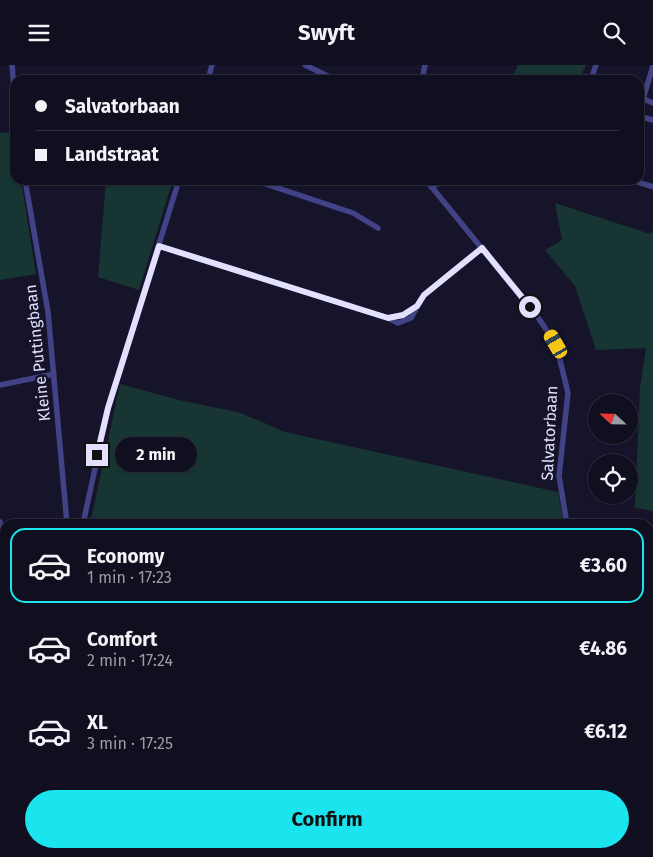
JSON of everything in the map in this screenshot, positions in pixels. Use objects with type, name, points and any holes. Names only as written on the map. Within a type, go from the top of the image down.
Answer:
[{"type":"street","points":[[305,65],[326,75]]},
{"type":"street","points":[[644,91],[653,66]]},
{"type":"street","name":"Kleine Puttingbaan","points":[[26,185],[48,312],[67,519]]},
{"type":"street","points":[[84,519],[108,408],[177,185]]},
{"type":"street","points":[[269,185],[353,213],[378,228]]},
{"type":"street","points":[[431,187],[435,185]]},
{"type":"street","name":"Salvatorbaan","points":[[431,187],[548,330],[560,357],[568,393],[559,476],[566,519]]},
{"type":"street","points":[[159,246],[388,318],[398,323],[411,318],[424,295],[482,248]]},
{"type":"street","points":[[0,385],[54,374]]},
{"type":"green space","points":[[518,65],[586,65],[581,75],[513,75]]},
{"type":"green space","points":[[10,132],[10,185],[22,185],[36,274],[0,280],[0,133]]},
{"type":"green space","points":[[106,185],[171,185],[139,290],[98,277]]},
{"type":"green space","points":[[555,203],[650,234],[653,230],[653,511],[635,508],[635,504],[638,504],[637,454],[640,387],[646,348],[596,350],[575,286],[545,250],[562,240]]},
{"type":"green space","points":[[120,384],[179,400],[241,413],[285,432],[558,492],[563,519],[91,519]]},
{"type":"route","points":[[97,455],[108,408],[159,246],[388,318],[403,315],[417,306],[424,295],[482,248],[530,307]]}]
